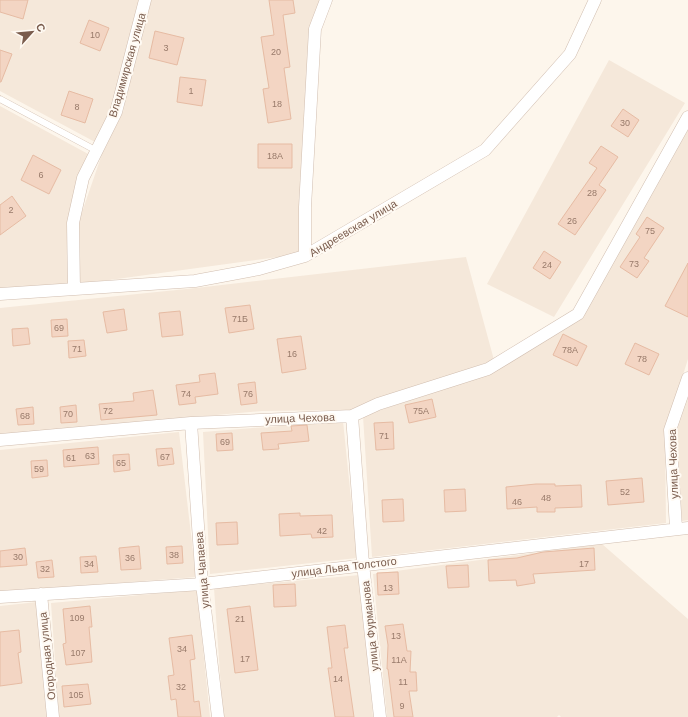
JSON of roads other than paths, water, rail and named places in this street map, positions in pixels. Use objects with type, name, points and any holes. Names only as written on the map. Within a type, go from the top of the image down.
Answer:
[{"type":"street","name":"Владимирская улица","points":[[74,289],[73,223],[83,178],[116,112],[145,0]]},
{"type":"street","points":[[305,256],[305,207],[315,29],[326,0]]},
{"type":"street","name":"Андреевская улица","points":[[0,294],[195,281],[259,269],[305,256],[485,150],[570,54],[595,0]]},
{"type":"street","name":"улица Чехова","points":[[0,440],[191,423],[352,416],[378,404],[488,369],[578,314],[688,117]]},
{"type":"street","name":"улица Чехова","points":[[682,528],[670,430],[688,378]]},
{"type":"street","name":"улица Фурманова","points":[[352,416],[363,564],[380,717]]},
{"type":"street","name":"улица Чапаева","points":[[191,423],[202,584],[218,717]]},
{"type":"street","name":"улица Льва Толстого","points":[[0,597],[202,584],[363,564],[682,528]]},
{"type":"street","name":"Огородная улица","points":[[41,594],[53,717]]},
{"type":"lane","points":[[0,99],[97,151]]}]
